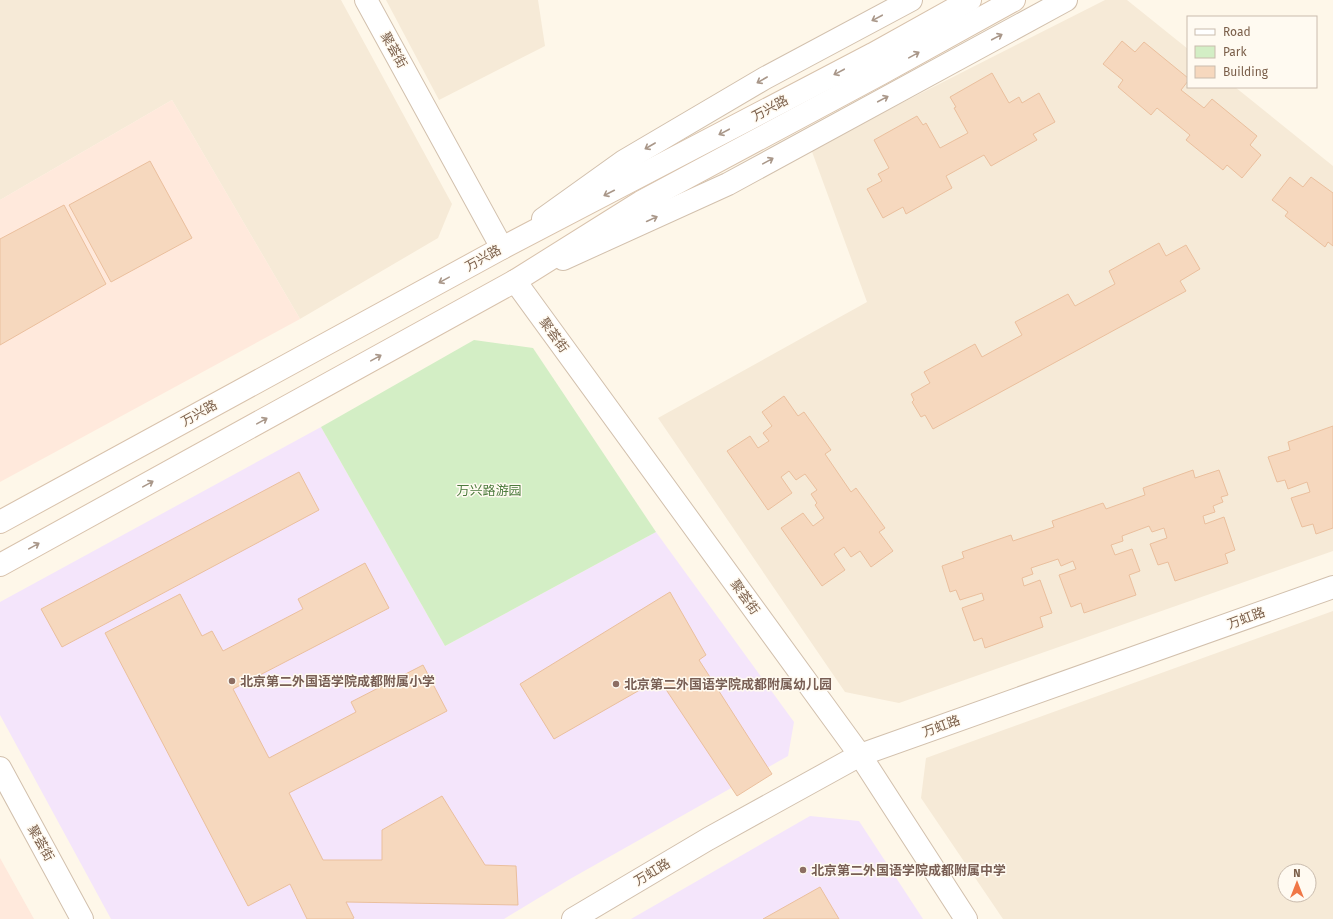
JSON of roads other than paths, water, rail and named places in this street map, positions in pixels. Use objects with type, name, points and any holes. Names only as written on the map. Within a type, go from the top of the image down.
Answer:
[{"type":"street","name":"聚荟街","points":[[366,0],[502,248]]},
{"type":"street","points":[[502,248],[624,161],[765,78],[911,0]]},
{"type":"street","name":"万兴路","points":[[0,522],[502,248],[873,54],[970,0]]},
{"type":"street","points":[[0,565],[514,281],[641,202],[880,74],[1014,0]]},
{"type":"street","points":[[514,281],[728,184],[1066,0]]},
{"type":"street","name":"聚荟街","points":[[514,281],[860,755],[966,919]]},
{"type":"street","name":"万虹路","points":[[573,919],[708,839],[860,755],[1333,587]]},
{"type":"street","name":"聚荟街","points":[[0,768],[82,919]]},
{"type":"place","name":"北京第二外国语学院成都附属小学","points":[[232,681]]},
{"type":"place","name":"北京第二外国语学院成都附属幼儿园","points":[[616,684]]},
{"type":"place","name":"北京第二外国语学院成都附属中学","points":[[803,870]]},
{"type":"park label","name":"万兴路游园","points":[[489,490]]}]
